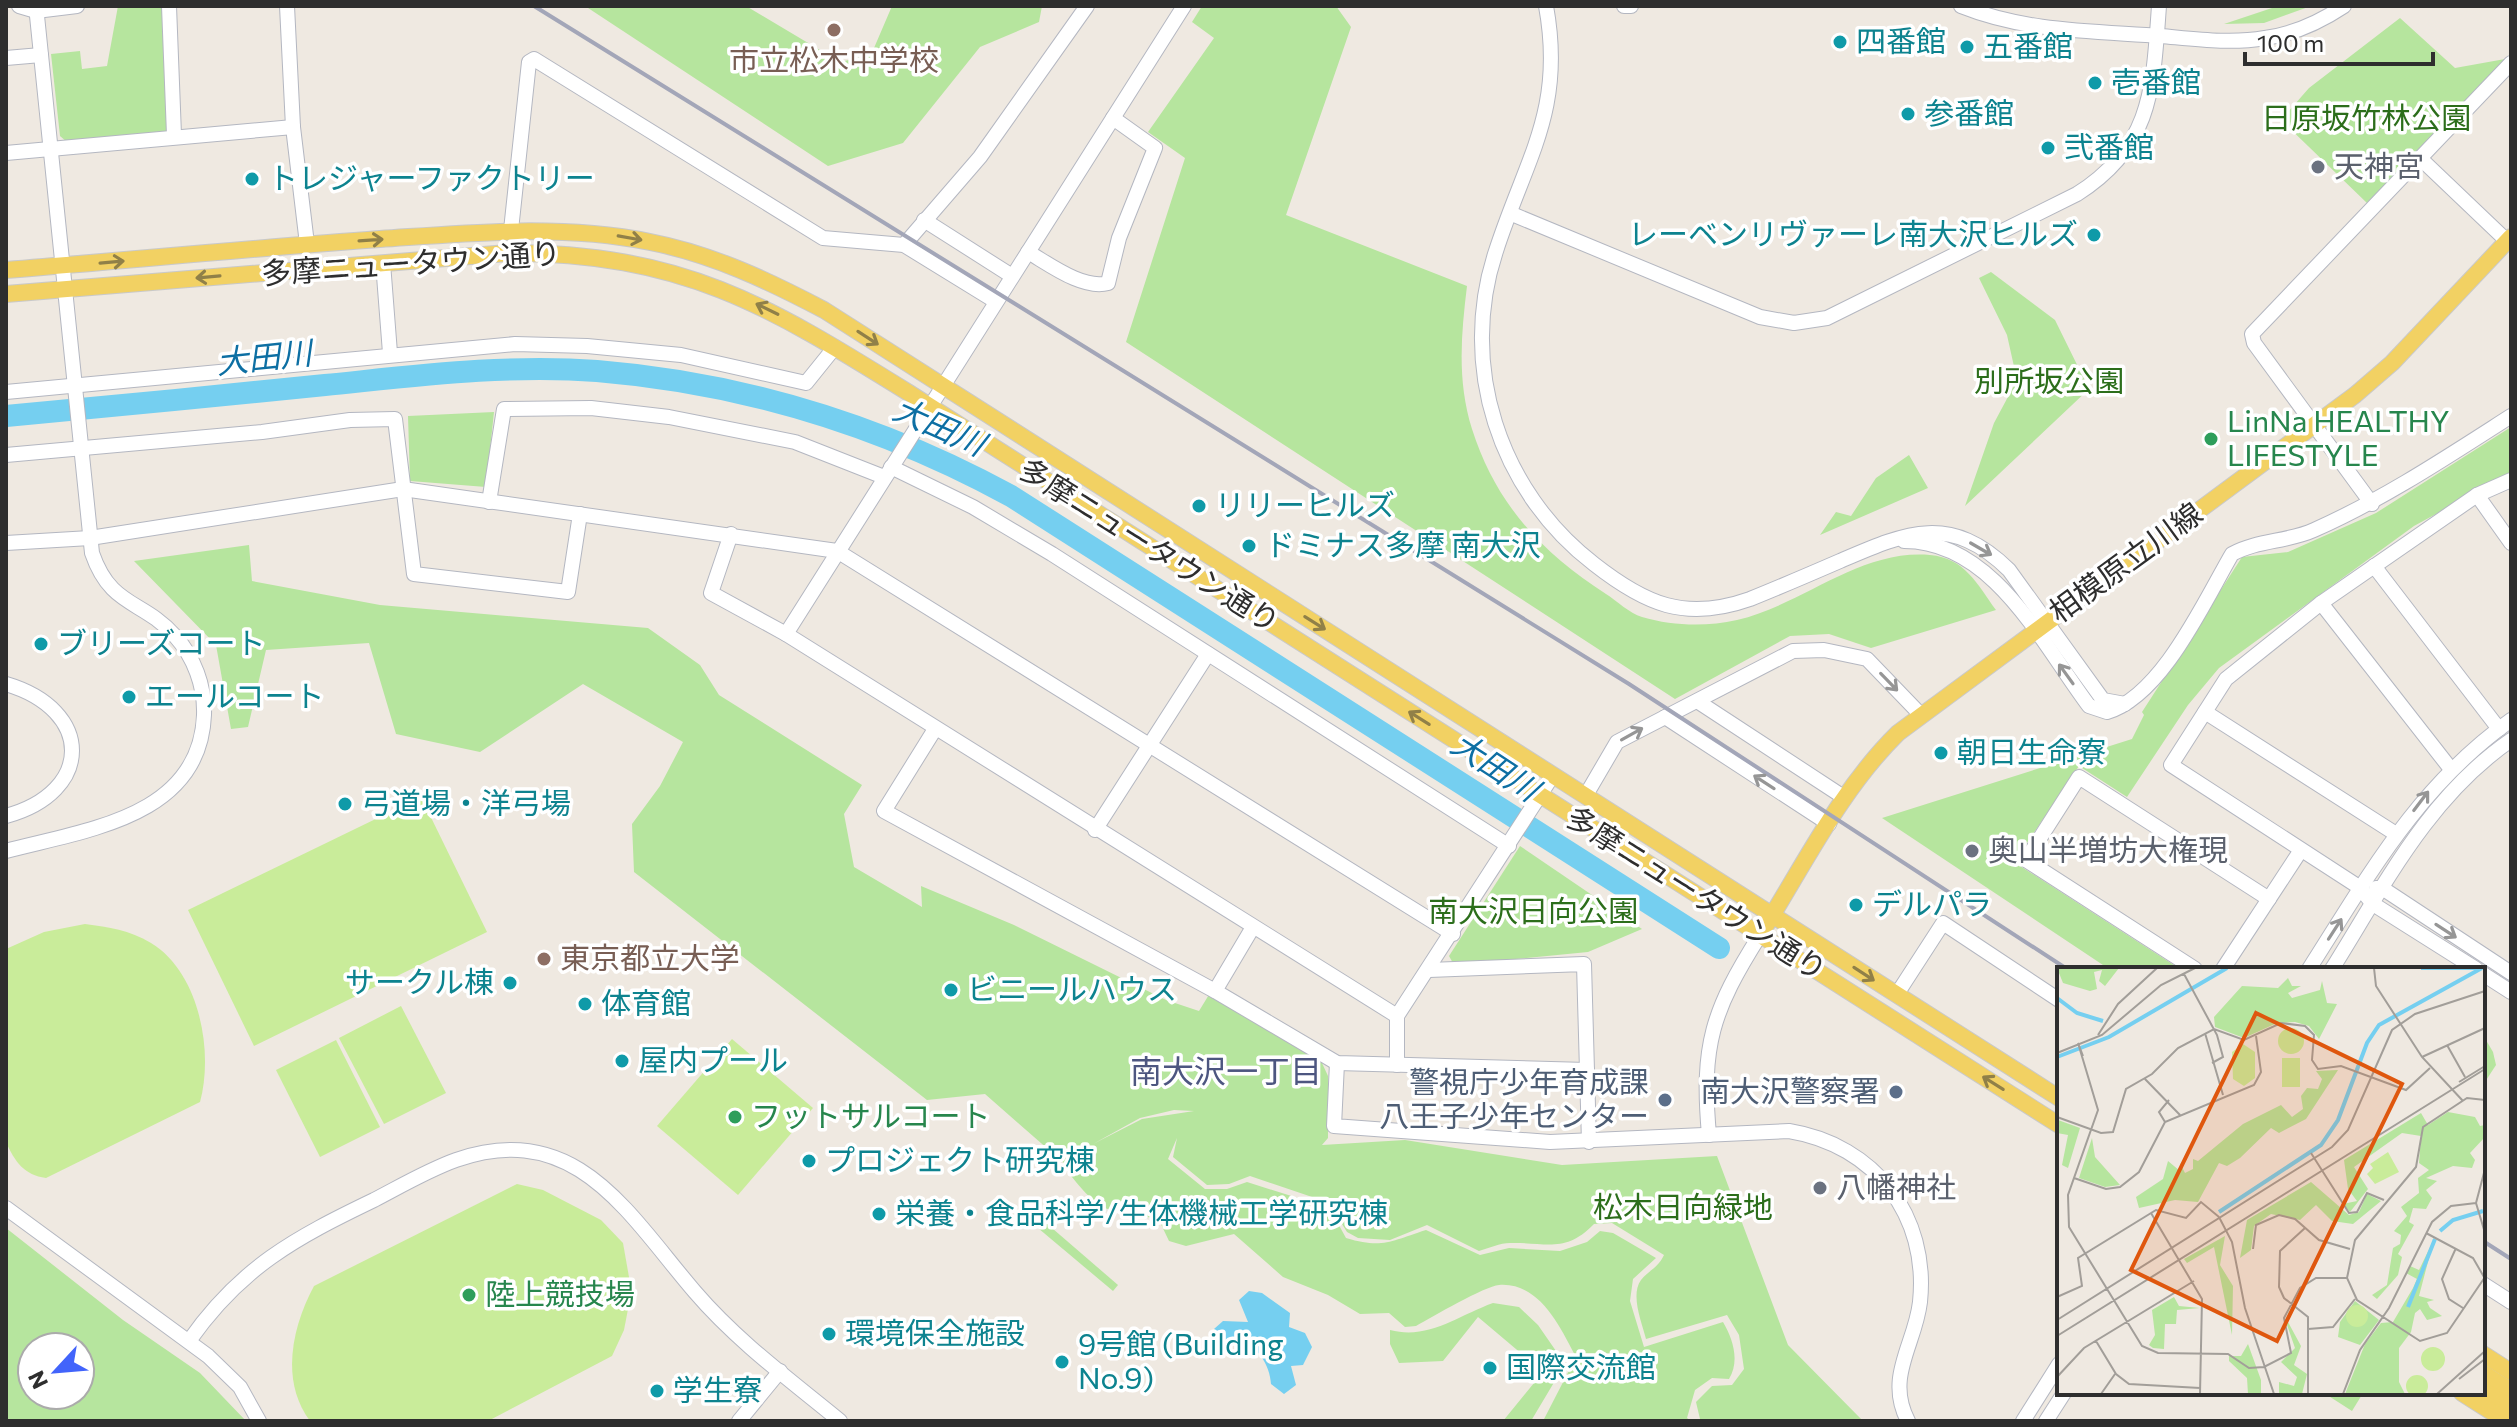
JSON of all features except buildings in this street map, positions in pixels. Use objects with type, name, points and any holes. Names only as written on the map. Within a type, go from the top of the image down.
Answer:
[{"type":"main road","name":"多摩ニュータウン通り","points":[[6,270],[511,230],[595,233],[652,242],[716,260],[824,310],[2057,1097]]},
{"type":"main road","name":"相模原立川線","points":[[1760,935],[1845,798],[1880,751],[1920,714],[2315,426],[2392,363],[2509,239]]},
{"type":"main road","name":"多摩ニュータウン通り","points":[[6,294],[508,253],[570,253],[622,260],[720,288],[768,308],[930,406],[2057,1124]]},
{"type":"main road","points":[[2485,1355],[2511,1372]]},
{"type":"main road","points":[[2485,1374],[2511,1391]]},
{"type":"main road","points":[[2485,1391],[2511,1408]]},
{"type":"main road","points":[[2465,1395],[2506,1421]]},
{"type":"street","points":[[19,6],[36,9],[77,6]]},
{"type":"street","points":[[169,6],[174,135]]},
{"type":"street","points":[[287,6],[293,127],[307,244]]},
{"type":"street","points":[[904,245],[980,157],[1087,6]]},
{"type":"street","points":[[1546,6],[1551,52],[1545,116],[1512,214],[1497,247],[1484,300],[1481,336],[1486,391],[1499,436],[1519,480],[1542,515],[1581,555],[1639,596],[1696,611],[1729,607],[1909,533],[1932,533],[1966,540],[1989,553],[2009,570],[2040,626],[2103,700],[2125,704],[2170,657],[2232,554],[2244,547],[2294,539],[2372,504],[2511,416]]},
{"type":"street","points":[[1624,6],[1631,6]]},
{"type":"street","points":[[1961,6],[2031,27],[2260,39],[2302,29],[2344,6]]},
{"type":"street","points":[[1512,214],[1775,321],[1794,323],[1827,318],[2077,194],[2115,164],[2135,137],[2148,109],[2154,83],[2159,6]]},
{"type":"street","points":[[6,851],[143,811],[172,789],[184,775],[202,735],[204,708],[200,682],[184,647],[164,625],[108,587],[97,569],[90,538],[80,448],[36,9]]},
{"type":"street","points":[[786,634],[1113,118],[1177,9]]},
{"type":"street","points":[[6,58],[41,55]]},
{"type":"street","points":[[511,230],[529,62],[534,59],[823,238],[904,245],[995,301]]},
{"type":"street","points":[[2372,504],[2254,343],[2252,334],[2422,160],[2511,63]]},
{"type":"street","points":[[1028,252],[1067,274],[1097,284],[1108,283],[1119,238],[1155,148],[1113,118]]},
{"type":"street","points":[[6,153],[174,135],[293,127]]},
{"type":"street","points":[[2422,160],[2509,239]]},
{"type":"street","points":[[924,220],[1012,276]]},
{"type":"street","points":[[383,263],[390,353]]},
{"type":"street","points":[[6,392],[74,391],[390,353],[515,344],[587,346],[697,358],[806,383],[835,347]]},
{"type":"street","points":[[489,502],[504,409],[591,408],[669,417],[795,442],[890,467],[986,515],[1511,842]]},
{"type":"street","points":[[6,455],[262,432],[350,420],[395,419],[414,574],[568,592],[580,514]]},
{"type":"street","points":[[2473,967],[2373,904],[2359,887],[2171,765],[2226,679],[2321,603],[2477,495],[2511,480]]},
{"type":"street","points":[[6,543],[90,538],[403,489],[837,551],[1453,934]]},
{"type":"street","points":[[2477,495],[2511,543]]},
{"type":"street","points":[[731,534],[711,593],[786,634],[1397,1016]]},
{"type":"street","points":[[2310,967],[2396,834],[2450,768],[2505,724],[2374,566]]},
{"type":"street","points":[[2321,603],[2450,768]]},
{"type":"street","points":[[1586,795],[1617,742],[1793,651],[1824,650],[1867,659],[1920,714]]},
{"type":"street","points":[[1095,830],[1208,654]]},
{"type":"street","points":[[6,684],[29,691],[62,716],[71,734],[73,753],[68,771],[58,786],[25,810],[6,816]]},
{"type":"street","points":[[1697,701],[1845,798]]},
{"type":"street","points":[[2205,712],[2396,834]]},
{"type":"street","points":[[1665,717],[1829,824]]},
{"type":"street","points":[[935,729],[884,811],[1215,991],[1337,1063],[1587,1070]]},
{"type":"street","points":[[2333,967],[2439,804],[2460,781],[2511,740]]},
{"type":"street","points":[[1397,1065],[1397,1016],[1453,934],[1553,775]]},
{"type":"street","points":[[2192,967],[2026,860],[2079,777],[2269,899]]},
{"type":"street","points":[[2224,967],[2301,850]]},
{"type":"street","points":[[2359,887],[2382,888],[2511,973]]},
{"type":"street","points":[[1897,994],[1943,923],[2057,999]]},
{"type":"street","points":[[1215,991],[1253,927]]},
{"type":"street","points":[[1709,1135],[1705,1088],[1710,1037],[1726,992],[1760,935]]},
{"type":"street","points":[[1429,970],[1584,964],[1589,1142]]},
{"type":"street","points":[[2485,975],[2511,992]]},
{"type":"street","points":[[1337,1063],[1334,1126],[1589,1142],[1773,1130],[1805,1134],[1860,1158],[1890,1187],[1913,1227],[1921,1270],[1920,1304],[1898,1377],[1908,1421]]},
{"type":"street","points":[[189,1341],[237,1282],[300,1236],[452,1161],[482,1152],[519,1150],[574,1165],[602,1183],[717,1317],[840,1421]]},
{"type":"street","points":[[6,1208],[227,1372],[259,1421]]},
{"type":"street","points":[[2485,1285],[2511,1302]]},
{"type":"street","points":[[2023,1421],[2057,1367]]},
{"type":"street","points":[[747,1418],[780,1371]]},
{"type":"street","points":[[2046,1421],[2063,1395]]},
{"type":"green space","points":[[118,6],[163,6],[170,131],[67,142],[60,136],[51,54],[80,51],[82,69],[107,66]]},
{"type":"green space","points":[[585,6],[746,6],[840,62],[871,55],[892,6],[1042,6],[1039,22],[980,47],[903,143],[828,166]]},
{"type":"green space","points":[[1202,6],[1336,6],[1351,27],[1286,215],[1467,286],[1462,376],[1467,411],[1482,456],[1494,481],[1524,524],[1541,543],[1583,578],[1642,617],[1678,624],[1713,624],[1761,613],[1879,561],[1904,555],[1930,555],[1942,557],[1961,567],[1996,610],[1871,648],[1829,634],[1790,636],[1675,699],[1126,342],[1185,158],[1148,132],[1214,38],[1192,22]]},
{"type":"green space","points":[[2278,6],[2311,6],[2264,23],[2224,24]]},
{"type":"green space","name":"日原坂竹林公園","points":[[2400,18],[2455,68],[2505,59],[2368,204],[2281,120],[2309,88]]},
{"type":"green space","name":"別所坂公園","points":[[1991,272],[2055,320],[2089,389],[1965,506],[1994,423],[2017,380],[2007,335],[1979,278]]},
{"type":"green space","points":[[494,412],[486,487],[410,481],[408,416]]},
{"type":"green space","points":[[2511,427],[2511,473],[2414,526],[2219,668],[2188,705],[2127,797],[2079,766],[2014,862],[2177,967],[2106,967],[1882,818],[2132,739],[2144,715],[2142,712],[2242,557],[2288,552],[2376,513]]},
{"type":"green space","points":[[1909,455],[1928,488],[1820,535],[1836,512],[1851,516],[1876,478]]},
{"type":"green space","name":"松木日向緑地","points":[[249,545],[252,581],[380,605],[648,628],[700,665],[719,695],[862,785],[844,814],[854,867],[922,907],[921,886],[1014,925],[1166,1000],[1199,1011],[1210,993],[1322,1063],[1328,1076],[1328,1138],[1322,1145],[1405,1140],[1562,1165],[1717,1156],[1788,1345],[1863,1421],[1700,1419],[1696,1402],[1712,1386],[1732,1385],[1744,1369],[1739,1335],[1727,1315],[1646,1339],[1638,1309],[1638,1286],[1664,1255],[1612,1223],[1594,1224],[1564,1243],[1506,1243],[1479,1251],[1427,1225],[1390,1240],[1358,1238],[1347,1232],[1335,1213],[1318,1199],[1250,1176],[1229,1184],[1207,1185],[1173,1157],[1177,1138],[1168,1159],[1205,1189],[1227,1189],[1247,1182],[1320,1205],[1335,1218],[1346,1238],[1369,1243],[1387,1242],[1426,1230],[1480,1255],[1509,1248],[1560,1251],[1587,1242],[1600,1231],[1613,1233],[1656,1258],[1633,1279],[1630,1301],[1644,1347],[1723,1322],[1730,1336],[1735,1358],[1729,1379],[1712,1378],[1695,1390],[1687,1418],[1691,1421],[1543,1421],[1576,1357],[1547,1309],[1526,1291],[1513,1286],[1492,1287],[1416,1326],[1405,1327],[1389,1313],[1360,1314],[1328,1295],[1283,1277],[1234,1234],[1186,1246],[1169,1241],[1158,1218],[1114,1211],[1095,1201],[1065,1168],[1079,1154],[1065,1164],[985,1094],[927,1100],[634,872],[632,824],[660,786],[683,742],[583,684],[480,752],[396,734],[369,643],[266,650],[248,727],[231,729],[216,645],[134,561]],"holes":[[[1174,1110],[1194,1111],[1142,1119],[1093,1144],[1140,1118]]]},
{"type":"green space","points":[[421,797],[487,932],[254,1046],[188,910]]},
{"type":"green space","name":"南大沢日向公園","points":[[1520,846],[1642,929],[1588,952],[1454,965],[1449,956]]},
{"type":"green space","points":[[85,924],[119,930],[151,943],[181,973],[199,1014],[205,1060],[204,1082],[200,1102],[46,1178],[32,1174],[21,1166],[6,1142],[6,949],[44,932]]},
{"type":"green space","points":[[401,1006],[446,1093],[384,1124],[339,1038]]},
{"type":"green space","points":[[2485,1038],[2493,1052],[2496,1065],[2485,1082]]},
{"type":"green space","name":"フットサルコート","points":[[732,1039],[813,1108],[738,1195],[657,1126]]},
{"type":"green space","points":[[336,1040],[380,1127],[320,1157],[276,1070]]},
{"type":"green space","name":"陸上競技場","points":[[517,1184],[543,1190],[601,1220],[623,1243],[629,1277],[629,1304],[624,1330],[612,1356],[488,1421],[310,1421],[295,1389],[292,1354],[300,1319],[314,1286]]},
{"type":"green space","points":[[1038,1216],[1118,1285],[1113,1291],[1032,1223]]},
{"type":"green space","points":[[6,1228],[123,1320],[200,1373],[246,1421],[6,1421]]},
{"type":"green space","points":[[1493,1303],[1519,1307],[1538,1325],[1565,1364],[1531,1421],[1503,1421],[1543,1372],[1478,1317],[1443,1361],[1399,1363],[1390,1344],[1390,1330],[1417,1332],[1430,1329]]},
{"type":"green space","points":[[2327,1395],[2362,1395],[2352,1411]]},
{"type":"water","points":[[1249,1291],[1262,1293],[1290,1313],[1289,1327],[1305,1333],[1312,1347],[1303,1365],[1291,1366],[1296,1385],[1284,1394],[1271,1384],[1263,1359],[1251,1346],[1234,1342],[1225,1345],[1221,1342],[1224,1337],[1214,1329],[1223,1321],[1248,1322],[1239,1300]]},
{"type":"waterway","name":"大田川","points":[[6,416],[427,375],[529,369],[597,371],[652,377],[758,397],[810,411],[912,448],[1011,496],[1719,948]]},
{"type":"railway","points":[[534,6],[1629,684],[2064,967]]},
{"type":"railway","points":[[2485,1242],[2511,1259]]},
{"type":"place","name":"市立松木中学校","points":[[834,30]]},
{"type":"place","name":"四番館","points":[[1840,42]]},
{"type":"place","name":"五番館","points":[[1967,47]]},
{"type":"place","name":"壱番館","points":[[2095,83]]},
{"type":"place","name":"参番館","points":[[1908,114]]},
{"type":"place","name":"弐番館","points":[[2048,148]]},
{"type":"place","name":"天神宮","points":[[2318,167]]},
{"type":"place","name":"トレジャーファクトリー","points":[[252,179]]},
{"type":"place","name":"レーベンリヴァーレ南大沢ヒルズ","points":[[2094,235]]},
{"type":"place","name":"LinNa HEALTHY LIFESTYLE","points":[[2211,439]]},
{"type":"place","name":"リリーヒルズ","points":[[1199,506]]},
{"type":"place","name":"ドミナス多摩 南大沢","points":[[1249,546]]},
{"type":"place","name":"ブリーズコート","points":[[41,644]]},
{"type":"place","name":"エールコート","points":[[129,697]]},
{"type":"place","name":"朝日生命寮","points":[[1941,753]]},
{"type":"place","name":"弓道場・洋弓場","points":[[345,804]]},
{"type":"place","name":"奥山半増坊大権現","points":[[1972,851]]},
{"type":"place","name":"デルパラ","points":[[1856,905]]},
{"type":"place","name":"東京都立大学","points":[[544,959]]},
{"type":"place","name":"サークル棟","points":[[510,983]]},
{"type":"place","name":"ビニールハウス","points":[[951,990]]},
{"type":"place","name":"体育館","points":[[585,1004]]},
{"type":"place","name":"屋内プール","points":[[622,1061]]},
{"type":"place","name":"南大沢警察署","points":[[1896,1092]]},
{"type":"place","name":"警視庁少年育成課 八王子少年センター","points":[[1665,1100]]},
{"type":"place","name":"フットサルコート","points":[[735,1117]]},
{"type":"place","name":"プロジェクト研究棟","points":[[809,1161]]},
{"type":"place","name":"八幡神社","points":[[1820,1188]]},
{"type":"place","name":"栄養・食品科学/生体機械工学研究棟","points":[[879,1214]]},
{"type":"place","name":"陸上競技場","points":[[469,1295]]},
{"type":"place","name":"環境保全施設","points":[[829,1334]]},
{"type":"place","name":"9号館 (Building No.9)","points":[[1062,1362]]},
{"type":"place","name":"国際交流館","points":[[1490,1368]]},
{"type":"place","name":"学生寮","points":[[657,1391]]},
{"type":"district","name":"南大沢一丁目","points":[[1226,1072]]}]
